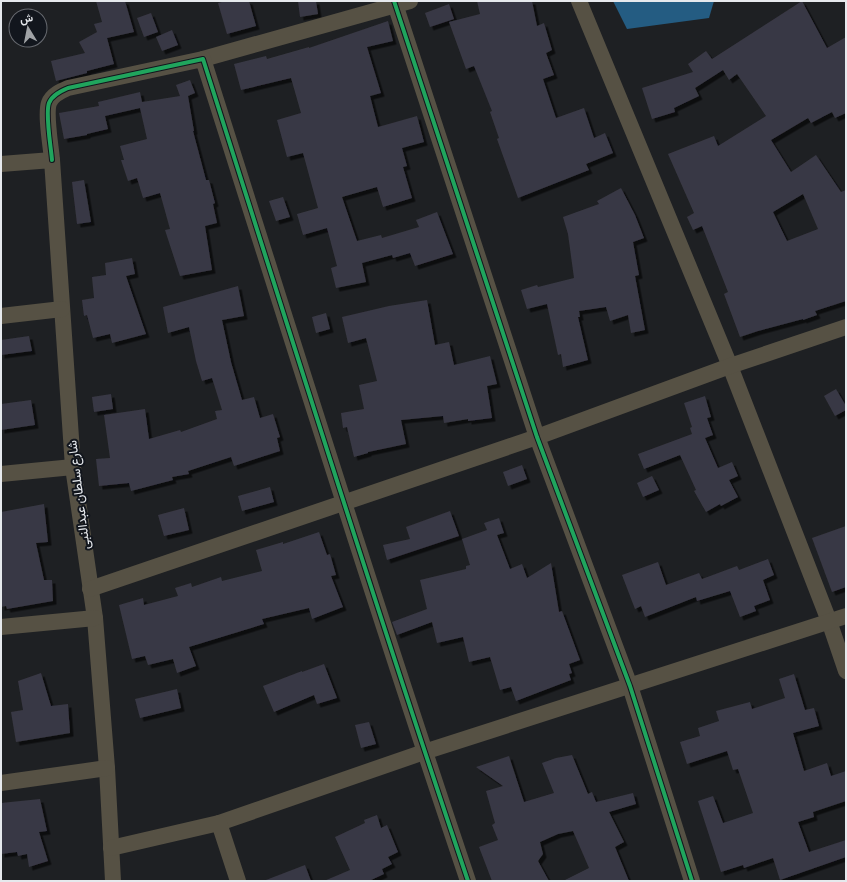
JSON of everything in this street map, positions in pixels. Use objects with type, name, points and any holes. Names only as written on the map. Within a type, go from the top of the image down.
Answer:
[{"type":"street","points":[[579,1],[730,366],[829,621],[846,671]]},
{"type":"street","points":[[400,3],[537,437],[630,686],[692,881]]},
{"type":"street","name":"شارع سلطان عبدالنبى","points":[[113,881],[107,768],[95,618],[73,467],[52,160],[47,113],[49,104],[58,93],[68,88],[203,59],[400,3]]},
{"type":"street","points":[[203,59],[424,752],[468,881]]},
{"type":"street","points":[[1,164],[52,160]]},
{"type":"street","points":[[1,316],[62,309]]},
{"type":"street","points":[[90,589],[537,437],[730,366],[846,327]]},
{"type":"street","points":[[1,474],[73,467]]},
{"type":"street","points":[[111,848],[219,823],[424,752],[846,616]]},
{"type":"street","points":[[1,627],[95,618]]},
{"type":"street","points":[[1,783],[107,768]]},
{"type":"street","points":[[219,823],[238,881]]},
{"type":"water","points":[[613,1],[714,1],[709,18],[627,29]]},
{"type":"building","points":[[96,1],[125,1],[134,32],[107,38],[114,64],[56,81],[51,61],[85,53],[79,42],[97,32],[94,24],[102,22]]},
{"type":"building","points":[[226,1],[249,1],[256,26],[227,34],[218,3]]},
{"type":"building","points":[[298,1],[316,1],[318,14],[300,17]]},
{"type":"building","points":[[477,1],[532,1],[537,26],[544,23],[552,50],[546,53],[554,75],[543,79],[556,118],[584,108],[594,138],[605,133],[613,153],[586,164],[589,170],[518,198],[497,139],[499,138],[490,112],[492,111],[474,66],[466,69],[449,22],[480,14]]},
{"type":"building","points":[[802,1],[827,48],[846,37],[846,113],[835,118],[832,112],[811,123],[808,118],[771,140],[791,172],[816,155],[841,192],[846,190],[846,301],[815,311],[817,315],[803,320],[740,337],[724,294],[728,292],[702,226],[693,230],[687,217],[694,213],[668,154],[714,136],[718,146],[766,116],[737,74],[729,80],[723,70],[695,88],[699,96],[674,108],[675,112],[652,119],[642,88],[693,72],[688,64],[706,51],[712,59]],"holes":[[[803,194],[818,229],[787,241],[773,212]]]},
{"type":"building","points":[[449,4],[454,19],[430,27],[425,13]]},
{"type":"building","points":[[151,13],[158,32],[144,37],[137,18]]},
{"type":"building","points":[[388,21],[393,41],[367,47],[381,93],[370,96],[378,127],[417,116],[424,142],[402,148],[407,166],[403,167],[412,198],[383,207],[377,187],[342,197],[357,241],[381,235],[382,238],[419,227],[416,220],[437,212],[453,254],[415,266],[410,253],[393,258],[392,255],[362,263],[366,282],[336,288],[331,268],[337,266],[327,228],[303,235],[297,214],[318,208],[303,153],[287,157],[277,120],[301,113],[291,78],[241,90],[234,64],[266,56],[267,59],[309,48]]},
{"type":"building","points":[[172,30],[178,45],[162,51],[156,37]]},
{"type":"building","points":[[190,80],[195,93],[188,96],[193,131],[206,180],[209,180],[215,203],[213,204],[217,223],[205,226],[212,270],[180,276],[165,230],[170,229],[160,193],[143,198],[137,178],[128,181],[121,160],[124,160],[120,146],[147,139],[140,108],[105,116],[108,129],[64,139],[59,113],[99,106],[98,102],[140,92],[142,102],[180,96],[176,85]]},
{"type":"building","points":[[84,180],[91,222],[77,224],[72,182]]},
{"type":"building","points":[[621,188],[635,215],[644,238],[633,242],[639,275],[635,276],[645,330],[631,333],[628,315],[610,321],[606,307],[579,311],[580,317],[578,317],[588,360],[563,367],[561,354],[558,355],[547,304],[527,309],[521,290],[537,285],[538,287],[574,278],[568,234],[563,217],[599,204],[597,201]]},
{"type":"building","points":[[283,197],[290,217],[276,221],[269,201]]},
{"type":"building","points":[[132,258],[135,274],[126,276],[146,334],[112,343],[110,334],[93,338],[87,315],[84,316],[82,300],[94,298],[92,277],[106,275],[105,263]]},
{"type":"building","points":[[238,286],[244,316],[222,320],[231,362],[242,400],[254,397],[260,418],[273,414],[280,437],[277,438],[280,451],[234,466],[231,457],[188,471],[189,474],[172,477],[173,480],[131,491],[129,483],[99,486],[96,459],[110,458],[104,415],[145,409],[149,439],[180,430],[181,432],[217,419],[215,411],[222,410],[212,378],[202,381],[189,327],[168,333],[163,307]]},
{"type":"building","points":[[427,300],[435,345],[449,342],[454,365],[490,356],[497,384],[487,386],[492,418],[468,421],[468,419],[444,423],[443,416],[401,420],[406,444],[368,452],[354,457],[347,427],[343,428],[341,413],[364,409],[359,385],[377,381],[366,338],[348,343],[342,317],[389,306]]},
{"type":"building","points":[[326,313],[330,329],[316,333],[312,317]]},
{"type":"building","points":[[29,336],[32,351],[1,355],[1,340]]},
{"type":"building","points":[[836,389],[846,406],[846,410],[835,416],[824,396]]},
{"type":"building","points":[[111,394],[113,409],[94,412],[92,397]]},
{"type":"building","points":[[705,396],[711,417],[707,418],[713,435],[705,438],[718,468],[732,462],[738,476],[729,480],[738,497],[721,506],[720,504],[706,512],[694,491],[696,490],[680,455],[644,469],[638,454],[692,434],[690,428],[692,427],[684,403]]},
{"type":"building","points":[[31,400],[35,425],[1,430],[1,404]]},
{"type":"building","points":[[522,465],[527,479],[508,486],[503,472]]},
{"type":"building","points":[[652,476],[659,490],[643,497],[637,483]]},
{"type":"building","points":[[270,487],[274,502],[242,511],[238,496]]},
{"type":"building","points":[[44,504],[48,542],[36,543],[44,580],[52,580],[53,601],[7,609],[6,606],[1,607],[1,512]]},
{"type":"building","points":[[184,508],[189,530],[164,536],[158,515]]},
{"type":"building","points":[[450,511],[459,536],[387,560],[383,545],[410,539],[406,527]]},
{"type":"building","points":[[499,518],[504,533],[497,535],[510,569],[522,564],[527,578],[551,563],[559,612],[562,611],[580,660],[569,664],[572,673],[569,674],[571,680],[516,701],[511,687],[500,690],[490,657],[469,662],[463,637],[437,643],[432,622],[397,635],[392,622],[427,609],[420,580],[466,569],[466,566],[470,565],[462,539],[487,530],[484,523]]},
{"type":"building","points":[[846,526],[846,587],[832,592],[812,538]]},
{"type":"building","points":[[319,532],[327,555],[330,554],[336,575],[331,576],[343,607],[312,619],[309,608],[262,619],[264,624],[189,647],[196,666],[177,673],[173,659],[148,665],[145,656],[132,659],[119,605],[143,598],[144,605],[178,596],[175,588],[191,583],[192,587],[221,577],[222,581],[262,571],[256,550],[283,542],[283,544]]},
{"type":"building","points":[[768,559],[774,575],[763,580],[770,600],[754,606],[756,611],[740,617],[730,591],[697,601],[696,597],[645,617],[641,606],[635,609],[622,575],[658,562],[666,585],[699,573],[702,579],[737,566],[739,570]]},
{"type":"building","points":[[324,664],[337,698],[317,704],[314,695],[274,712],[263,686]]},
{"type":"building","points":[[41,673],[51,706],[68,704],[70,733],[16,742],[11,712],[23,710],[18,681]]},
{"type":"building","points":[[794,674],[805,710],[814,708],[819,726],[793,733],[804,771],[827,763],[831,776],[846,771],[846,801],[813,812],[814,817],[798,822],[809,852],[846,840],[846,857],[780,880],[773,858],[744,868],[743,865],[721,872],[698,801],[713,796],[723,823],[753,813],[738,769],[733,770],[727,751],[687,764],[680,742],[700,736],[698,728],[719,721],[716,711],[750,702],[752,709],[785,698],[779,679]]},
{"type":"building","points":[[177,689],[181,708],[140,718],[135,699]]},
{"type":"building","points":[[369,722],[376,744],[361,748],[355,725]]},
{"type":"building","points":[[572,755],[588,794],[592,792],[596,802],[633,793],[636,804],[609,812],[624,842],[615,847],[629,881],[563,881],[589,868],[573,831],[558,834],[540,842],[543,854],[538,861],[549,881],[492,881],[479,847],[498,840],[492,825],[495,823],[486,791],[503,786],[476,767],[509,756],[524,802],[554,793],[542,763],[556,758]]},
{"type":"building","points":[[40,799],[47,831],[39,832],[48,861],[29,867],[27,854],[18,856],[17,852],[1,854],[1,803]]},
{"type":"building","points":[[377,815],[381,828],[387,825],[398,852],[388,857],[392,864],[382,869],[384,874],[369,881],[324,881],[350,870],[335,837],[365,823],[364,820]]},
{"type":"building","points":[[305,865],[311,881],[266,881],[266,880]]},
{"type":"cycle path","points":[[394,1],[537,437],[630,686],[692,881]]},
{"type":"cycle path","points":[[52,160],[48,108],[50,100],[57,94],[68,88],[203,59],[367,573],[468,881]]}]
